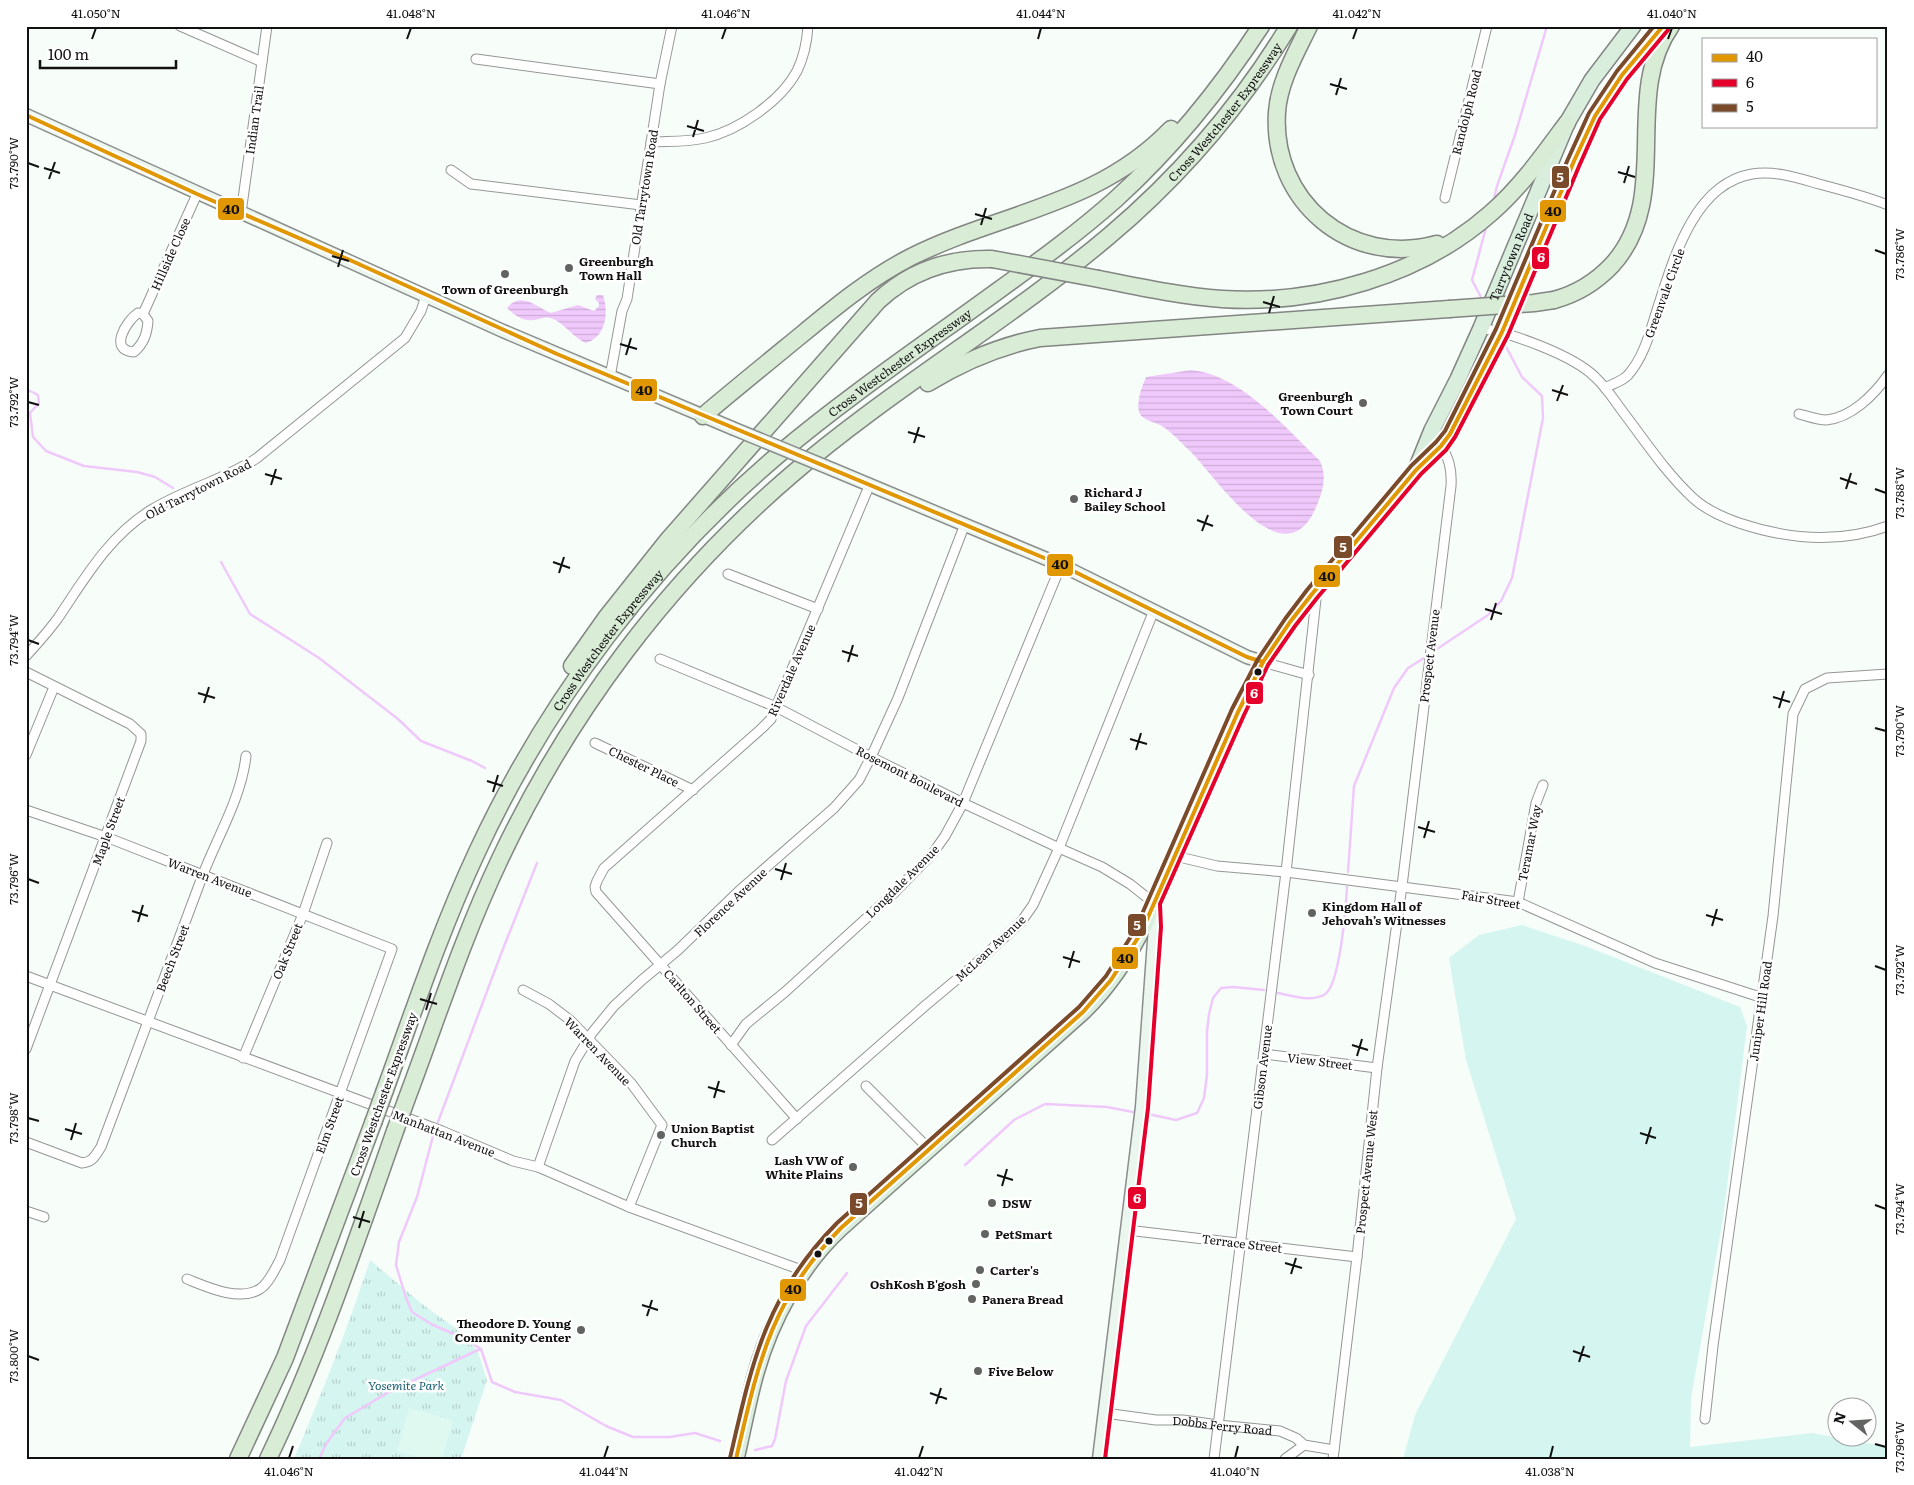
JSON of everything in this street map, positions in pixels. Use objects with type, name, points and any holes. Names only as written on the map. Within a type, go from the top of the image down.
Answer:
[{"type":"highway","name":"Cross Westchester Expressway","points":[[238,1459],[272,1388],[297,1326],[451,912],[492,821],[532,749],[576,678],[637,599],[703,525],[751,479],[802,435],[1041,260],[1099,214],[1141,175],[1186,126],[1246,49],[1261,26]]},
{"type":"highway","name":"Cross Westchester Expressway","points":[[268,1459],[296,1398],[351,1255],[473,921],[496,868],[528,802],[582,713],[634,640],[697,565],[766,497],[842,434],[1055,278],[1133,215],[1181,167],[1220,123],[1266,62],[1289,26]]},
{"type":"highway","points":[[1309,26],[1282,88],[1277,110],[1276,126],[1281,158],[1286,174],[1293,187],[1312,212],[1324,223],[1350,238],[1378,247],[1392,249],[1435,245],[1460,235],[1481,221]]},
{"type":"highway","points":[[842,434],[968,360],[998,348],[1031,340],[1088,334],[1534,303],[1554,300],[1577,291],[1604,273],[1625,248],[1636,227],[1644,196],[1651,77],[1660,44],[1671,26]]},
{"type":"highway","points":[[703,416],[841,303],[892,268],[942,243],[1070,197],[1100,183],[1127,166],[1166,133],[1246,49]]},
{"type":"highway","points":[[492,821],[518,761],[549,702],[606,618],[691,513],[869,310],[897,285],[923,271],[952,261],[992,259],[1180,294],[1222,299],[1262,299],[1300,296],[1338,289],[1392,272],[1442,248],[1481,221],[1517,187],[1567,123]]},
{"type":"highway","points":[[228,1459],[272,1388]]},
{"type":"highway","points":[[277,1459],[296,1398]]},
{"type":"main road","name":"Tarrytown Road","points":[[1416,470],[1432,430],[1480,328],[1567,123],[1592,80],[1633,26]]},
{"type":"main road","name":"Tarrytown Road","points":[[736,1459],[760,1358],[780,1313],[804,1271],[828,1240],[1095,1001],[1112,981],[1125,961],[1154,903],[1238,712],[1263,662],[1290,622],[1317,588],[1416,470],[1441,446],[1476,386],[1502,332],[1595,116],[1622,75],[1663,26]]},
{"type":"main road","points":[[26,115],[197,194],[610,377],[1060,565],[1154,610],[1247,658],[1263,662]]},
{"type":"main road","points":[[1100,1459],[1142,1107],[1154,903]]},
{"type":"street","points":[[180,26],[262,62]]},
{"type":"street","name":"Indian Trail","points":[[242,213],[267,26]]},
{"type":"street","name":"Old Tarrytown Road","points":[[610,377],[622,311],[627,299],[660,84],[672,26]]},
{"type":"street","points":[[651,142],[707,138],[746,122],[776,99],[797,71],[806,44],[808,26]]},
{"type":"street","name":"Randolph Road","points":[[1445,198],[1487,26]]},
{"type":"street","points":[[476,59],[660,84]]},
{"type":"street","points":[[451,170],[471,184],[642,205]]},
{"type":"street","name":"Greenvale Circle","points":[[1605,388],[1627,377],[1641,356],[1674,260],[1689,226],[1705,201],[1726,183],[1752,174],[1776,174],[1871,198],[1888,205]]},
{"type":"street","name":"Hillside Close","points":[[144,314],[197,194]]},
{"type":"street","name":"Old Tarrytown Road","points":[[26,656],[50,628],[103,552],[125,529],[151,510],[176,497],[241,470],[257,458],[405,338],[421,311],[426,296]]},
{"type":"street","points":[[1480,328],[1502,332],[1579,365],[1594,376],[1663,465],[1692,497],[1702,506],[1722,517],[1765,532],[1806,538],[1838,536],[1878,530],[1888,526]]},
{"type":"street","points":[[1799,414],[1824,420],[1841,417],[1863,402],[1888,375]]},
{"type":"street","name":"Prospect Avenue","points":[[1402,886],[1451,486],[1451,468],[1432,430]]},
{"type":"street","name":"Riverdale Avenue","points":[[597,880],[604,868],[762,729],[771,718],[870,484]]},
{"type":"street","name":"Florence Avenue","points":[[538,1167],[575,1061],[592,1032],[614,1006],[678,950],[739,891],[834,808],[859,780],[898,698],[965,524]]},
{"type":"street","name":"Longdale Avenue","points":[[731,1045],[746,1024],[785,992],[887,898],[933,853],[945,836],[963,802],[1060,565]]},
{"type":"street","points":[[728,574],[818,609]]},
{"type":"street","name":"Gibson Avenue","points":[[1214,1459],[1286,872],[1317,588]]},
{"type":"street","name":"McLean Avenue","points":[[772,1140],[980,960],[1021,922],[1040,892],[1059,848],[1154,610]]},
{"type":"street","name":"Rosemont Boulevard","points":[[660,659],[776,707],[871,757],[1102,867],[1130,884],[1154,903]]},
{"type":"street","points":[[1263,662],[1309,675]]},
{"type":"street","name":"Maple Street","points":[[26,672],[130,724],[141,734],[139,751],[26,1049]]},
{"type":"street","name":"Juniper Hill Road","points":[[1704,1419],[1763,998],[1793,714],[1805,689],[1827,678],[1888,674]]},
{"type":"street","points":[[26,755],[54,687]]},
{"type":"street","name":"Chester Place","points":[[595,743],[693,790]]},
{"type":"street","name":"Beech Street","points":[[26,1142],[82,1163],[94,1159],[101,1147],[203,874],[238,792],[245,770],[246,756]]},
{"type":"street","name":"Teramar Way","points":[[1518,902],[1536,803],[1543,785]]},
{"type":"street","name":"Warren Avenue","points":[[26,810],[106,837],[392,949]]},
{"type":"street","name":"Oak Street","points":[[243,1058],[303,914],[327,843]]},
{"type":"street","name":"Fair Street","points":[[1174,856],[1217,866],[1286,872],[1518,902],[1655,963],[1763,998]]},
{"type":"street","name":"Carlton Street","points":[[597,880],[596,892],[797,1119]]},
{"type":"street","name":"Prospect Avenue West","points":[[1334,1454],[1358,1257],[1377,1068],[1402,886]]},
{"type":"street","name":"Elm Street","points":[[187,1279],[210,1288],[242,1294],[259,1289],[267,1281],[280,1260],[392,949]]},
{"type":"street","name":"Manhattan Avenue","points":[[26,976],[442,1131],[513,1160],[538,1167],[629,1207],[804,1271]]},
{"type":"street","name":"Warren Avenue","points":[[523,990],[549,1004],[570,1020],[631,1083],[662,1125],[629,1207]]},
{"type":"street","name":"View Street","points":[[1264,1054],[1377,1068]]},
{"type":"street","points":[[866,1086],[929,1149]]},
{"type":"street","points":[[26,1211],[44,1217]]},
{"type":"street","name":"Terrace Street","points":[[1127,1230],[1358,1257]]},
{"type":"street","name":"Dobbs Ferry Road","points":[[1105,1413],[1156,1420],[1183,1420],[1218,1426],[1280,1431],[1296,1438],[1304,1445],[1334,1454]]},
{"type":"street","points":[[1285,1459],[1304,1445]]},
{"type":"green space","points":[[1522,925],[1585,946],[1740,1007],[1747,1026],[1723,1218],[1691,1398],[1690,1447],[1812,1433],[1826,1436],[1826,1448],[1876,1448],[1876,1445],[1888,1447],[1888,1459],[1403,1459],[1415,1415],[1516,1219],[1466,1060],[1449,958],[1479,935]]},
{"type":"green space","name":"Yosemite Park","points":[[370,1260],[422,1304],[466,1336],[478,1352],[487,1380],[461,1459],[294,1459],[315,1410]]},
{"type":"shaded area","points":[[597,295],[603,295],[606,317],[598,336],[586,343],[555,320],[547,318],[526,320],[507,308],[518,300],[524,300],[551,313],[578,305],[594,311],[599,306],[595,299]]},
{"type":"shaded area","points":[[1191,370],[1210,374],[1245,392],[1262,405],[1320,461],[1324,478],[1322,489],[1317,505],[1303,527],[1287,534],[1269,529],[1251,517],[1175,437],[1164,427],[1141,416],[1138,405],[1146,377]]},
{"type":"shaded area","points":[[409,1408],[453,1420],[442,1459],[426,1459],[397,1451]]},
{"type":"waterway","points":[[1493,203],[1547,26]]},
{"type":"waterway","points":[[1483,301],[1472,280],[1487,224]]},
{"type":"waterway","points":[[1434,651],[1488,615],[1501,601],[1512,578],[1543,418],[1542,396],[1522,377],[1503,341]]},
{"type":"waterway","points":[[26,389],[38,395],[39,403],[30,413],[33,437],[46,451],[84,466],[137,472],[155,477],[173,488]]},
{"type":"waterway","points":[[221,562],[250,614],[319,658],[398,719],[421,741],[485,768]]},
{"type":"waterway","points":[[1348,872],[1354,786],[1394,688],[1408,668],[1424,658]]},
{"type":"waterway","points":[[438,1122],[537,863]]},
{"type":"waterway","points":[[1278,993],[1301,998],[1313,998],[1324,995],[1330,989],[1341,945],[1347,887]]},
{"type":"waterway","points":[[1148,1114],[1176,1120],[1197,1113],[1204,1098],[1207,1075],[1207,1032],[1213,998],[1221,988],[1233,987],[1264,990]]},
{"type":"waterway","points":[[965,1165],[1014,1120],[1045,1104],[1107,1107],[1133,1112]]},
{"type":"waterway","points":[[433,1136],[417,1197],[399,1242],[396,1265],[412,1312],[431,1324],[465,1339],[481,1349],[492,1382],[515,1392],[561,1400],[606,1426],[633,1437],[670,1437],[695,1433],[720,1441]]},
{"type":"waterway","points":[[755,1450],[772,1446],[786,1381],[806,1326],[847,1273]]},
{"type":"waterway","points":[[319,1459],[326,1444],[345,1418],[389,1392],[480,1349]]},
{"type":"transit line","name":"5","points":[[730,1458],[746,1391],[765,1332],[777,1304],[793,1277],[813,1250],[837,1223],[1079,1007],[1106,976],[1135,930],[1232,709],[1258,659],[1307,590],[1411,466],[1445,431],[1496,329],[1589,113],[1617,71],[1654,26]]},
{"type":"transit line","name":"40","points":[[736,1459],[752,1393],[770,1335],[782,1308],[798,1281],[817,1255],[841,1228],[1083,1012],[1111,980],[1141,933],[1238,712],[1263,662],[1312,594],[1416,470],[1441,446],[1450,434],[1502,332],[1595,116],[1622,75],[1663,26]]},
{"type":"transit line","name":"6","points":[[1105,1459],[1148,1108],[1161,927],[1160,904],[1268,665],[1317,598],[1421,474],[1446,450],[1455,437],[1508,335],[1600,119],[1627,79],[1668,30]]},
{"type":"transit line","name":"40","points":[[26,115],[197,194],[352,261],[557,354],[1061,565],[1247,657],[1263,662]]},
{"type":"place","name":"Greenburgh Town Hall","points":[[569,268]]},
{"type":"place","name":"Town of Greenburgh","points":[[505,274]]},
{"type":"place","name":"Greenburgh Town Court","points":[[1363,403]]},
{"type":"place","name":"Richard J Bailey School","points":[[1074,499]]},
{"type":"place","name":"Kingdom Hall of Jehovah’s Witnesses","points":[[1312,913]]},
{"type":"place","name":"Union Baptist Church","points":[[661,1135]]},
{"type":"place","name":"Lash VW of White Plains","points":[[853,1167]]},
{"type":"place","name":"DSW","points":[[992,1203]]},
{"type":"place","name":"PetSmart","points":[[985,1234]]},
{"type":"place","name":"Carter's","points":[[980,1270]]},
{"type":"place","name":"OshKosh B'gosh","points":[[976,1284]]},
{"type":"place","name":"Panera Bread","points":[[972,1299]]},
{"type":"place","name":"Theodore D. Young Community Center","points":[[581,1330]]},
{"type":"place","name":"Five Below","points":[[978,1371]]}]
